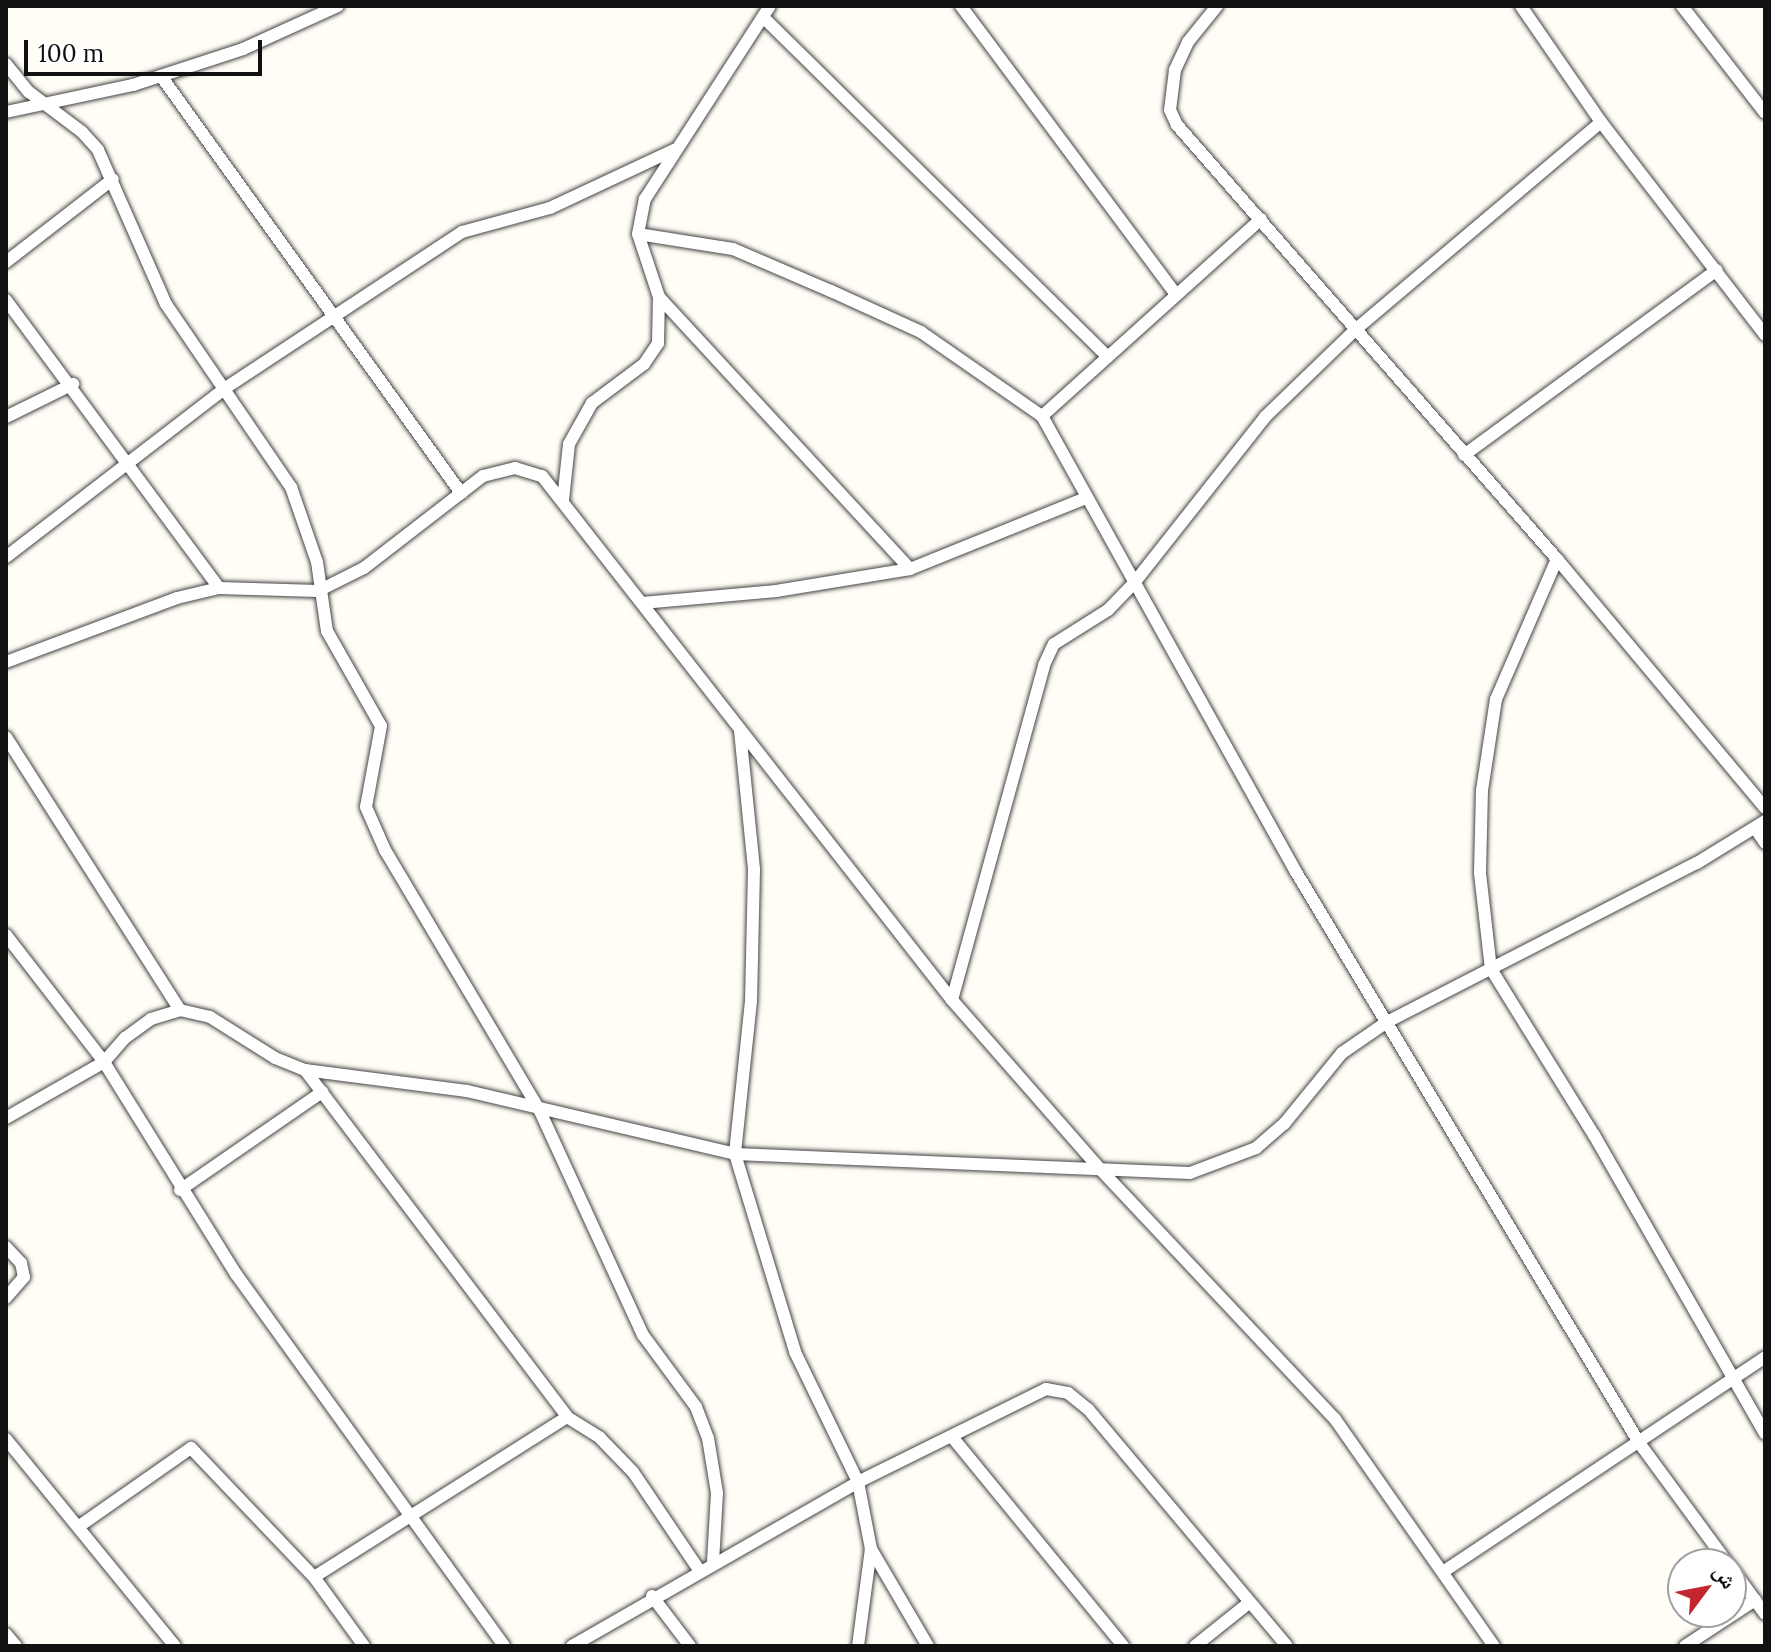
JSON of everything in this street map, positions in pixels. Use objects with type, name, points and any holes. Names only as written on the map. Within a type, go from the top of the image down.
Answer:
[{"type":"street","points":[[6,112],[44,106],[161,76],[270,39],[338,6]]},
{"type":"street","points":[[961,6],[1176,294]]},
{"type":"street","points":[[1217,6],[1188,42],[1175,70],[1170,110],[1355,330],[1557,559],[1765,808]]},
{"type":"street","points":[[1521,6],[1601,122],[1765,335]]},
{"type":"street","points":[[1682,6],[1765,113]]},
{"type":"street","points":[[563,500],[569,444],[592,403],[644,364],[658,343],[659,297],[638,234],[645,199],[766,12],[1108,357]]},
{"type":"street","points":[[6,64],[44,106],[82,132],[113,179],[152,278],[291,487],[317,562],[318,591],[327,631],[381,726],[366,807],[385,850],[539,1109],[643,1335],[696,1407],[704,1428],[717,1493],[713,1562]]},
{"type":"street","points":[[161,76],[461,493]]},
{"type":"street","points":[[952,1000],[1044,665],[1054,644],[1108,610],[1134,583],[1265,417],[1355,330],[1601,122]]},
{"type":"street","points":[[6,557],[224,389],[462,232],[550,208],[674,150]]},
{"type":"street","points":[[6,262],[113,179]]},
{"type":"street","points":[[1042,416],[1261,219]]},
{"type":"street","points":[[638,234],[733,249],[831,291],[921,332],[1042,416],[1226,754],[1640,1444],[1717,1548]]},
{"type":"street","points":[[1464,455],[1717,270]]},
{"type":"street","points":[[659,297],[910,569]]},
{"type":"street","points":[[6,300],[73,384],[219,588]]},
{"type":"street","points":[[6,417],[73,384]]},
{"type":"street","points":[[6,662],[219,588],[318,591],[364,568],[483,476],[515,468],[542,476],[952,1000],[1101,1170],[1335,1419],[1494,1646]]},
{"type":"street","points":[[642,603],[776,591],[910,569],[1086,498]]},
{"type":"street","points":[[1557,559],[1496,699],[1482,790],[1480,873],[1491,969],[1594,1135],[1765,1434]]},
{"type":"street","points":[[740,728],[754,870],[751,1001],[735,1154],[795,1352],[858,1482],[871,1549],[858,1646]]},
{"type":"street","points":[[6,737],[180,1010]]},
{"type":"street","points":[[6,1118],[104,1062],[125,1038],[151,1019],[180,1010],[210,1017],[275,1058],[305,1070],[467,1091],[735,1154],[1190,1173],[1236,1158],[1284,1124],[1342,1053],[1387,1022],[1697,863],[1760,824],[1765,843]]},
{"type":"street","points":[[6,935],[104,1062],[180,1190],[504,1646]]},
{"type":"street","points":[[305,1070],[567,1417],[600,1438],[633,1472],[699,1570]]},
{"type":"street","points":[[180,1190],[322,1092]]},
{"type":"street","points":[[6,1247],[21,1263],[24,1277],[6,1298]]},
{"type":"street","points":[[1443,1572],[1640,1444],[1765,1357]]},
{"type":"street","points":[[575,1645],[652,1596],[858,1482],[953,1438],[1046,1389],[1068,1393],[1088,1409],[1287,1646]]},
{"type":"street","points":[[314,1577],[412,1519],[567,1417]]},
{"type":"street","points":[[953,1438],[1123,1646]]},
{"type":"street","points":[[6,1439],[175,1646]]},
{"type":"street","points":[[78,1527],[191,1448],[314,1577],[364,1646]]},
{"type":"street","points":[[871,1549],[928,1646]]},
{"type":"street","points":[[1747,1589],[1765,1614]]},
{"type":"street","points":[[652,1596],[690,1646]]},
{"type":"street","points":[[1685,1646],[1755,1600]]},
{"type":"street","points":[[1195,1646],[1250,1602]]},
{"type":"street","points":[[6,1634],[16,1646]]}]
